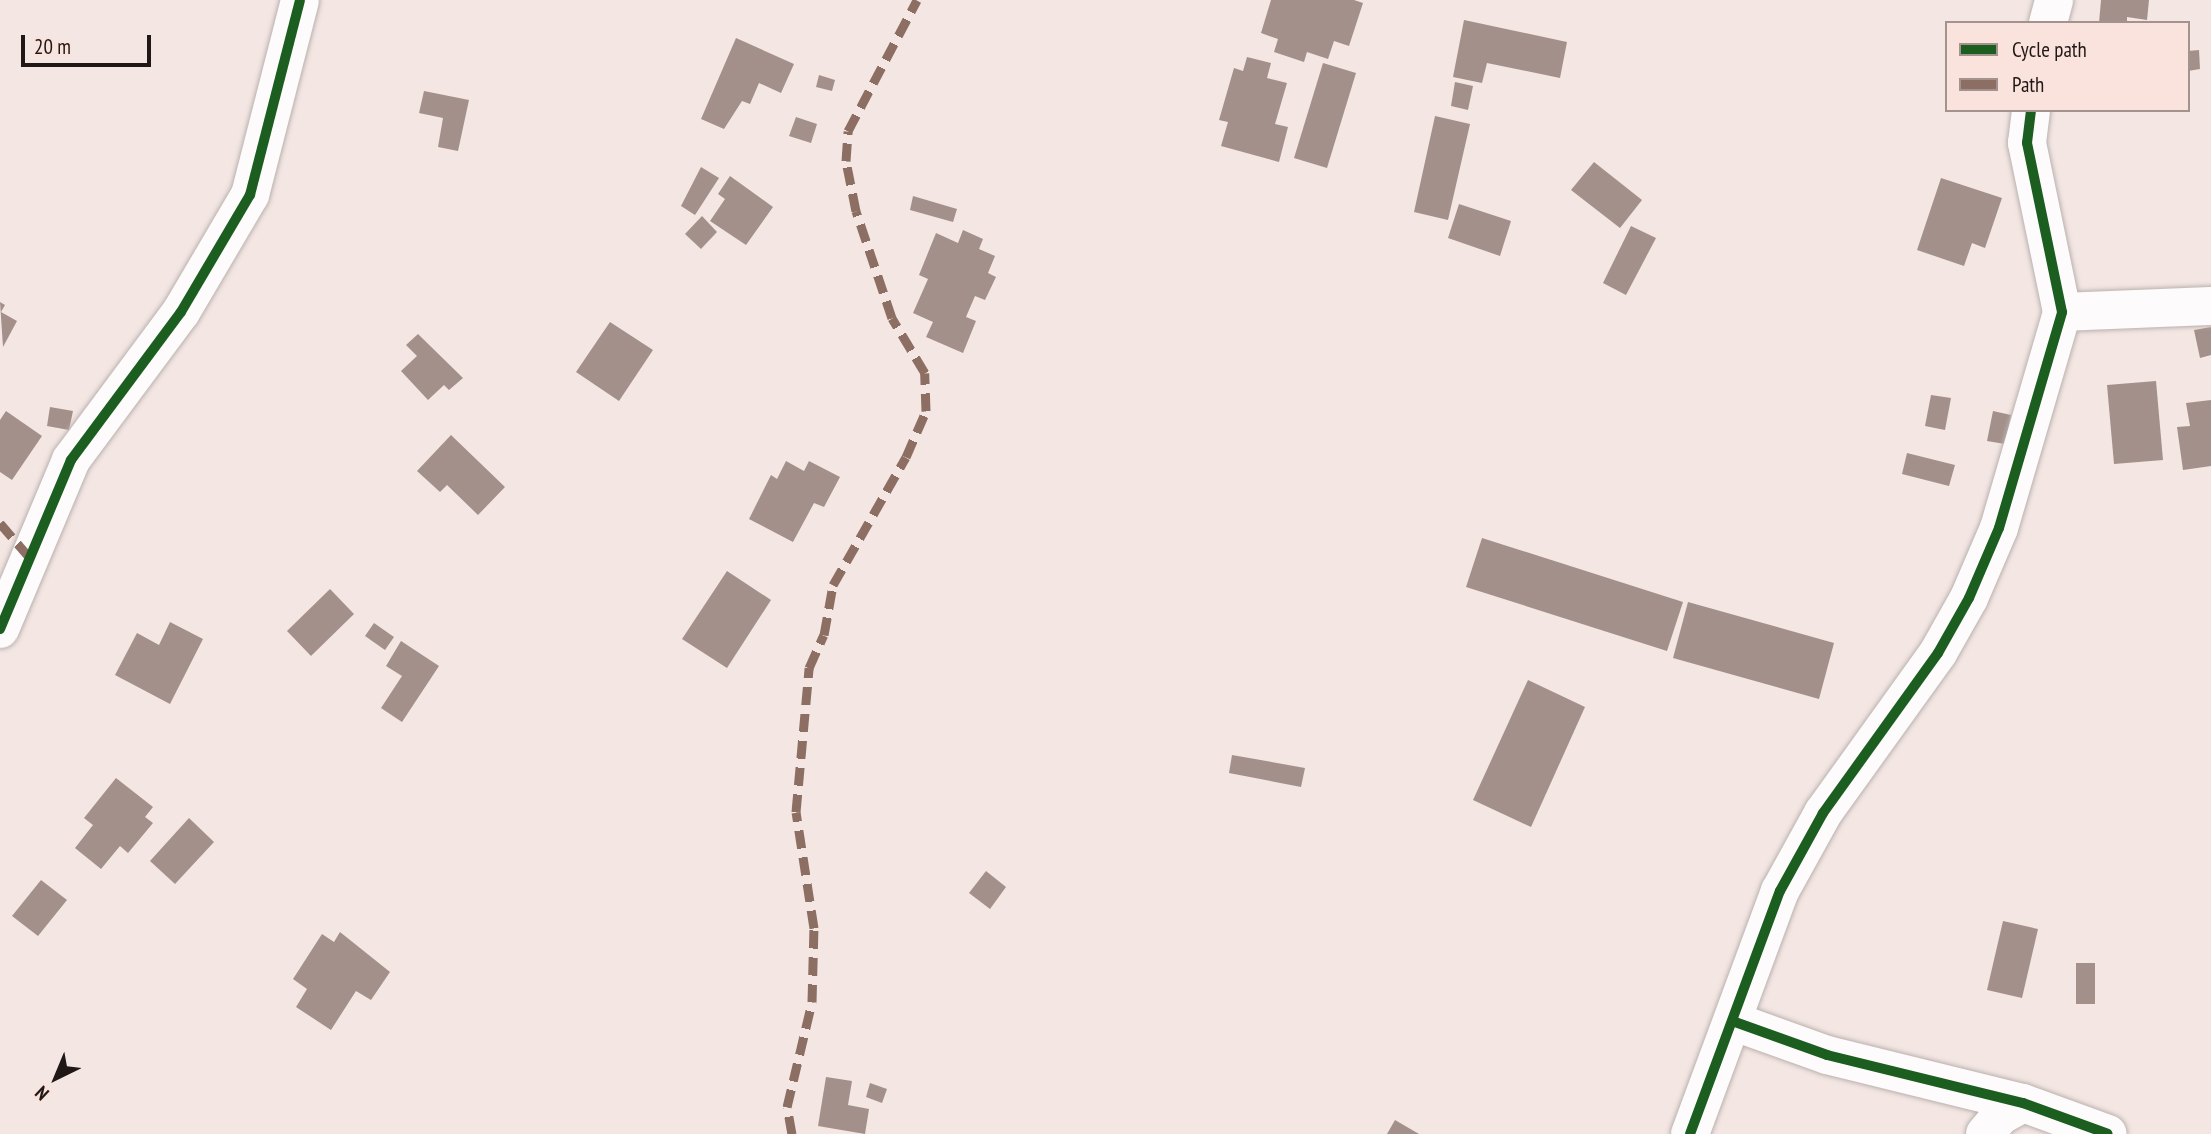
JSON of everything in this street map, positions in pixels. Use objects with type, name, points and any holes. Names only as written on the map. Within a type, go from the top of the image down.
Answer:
[{"type":"street","points":[[0,629],[71,460],[181,312],[250,195],[300,0]]},
{"type":"street","points":[[2049,21],[2054,0]]},
{"type":"street","points":[[1690,1134],[1735,1022],[1752,958],[1780,891],[1823,813],[1938,653],[1969,598],[1999,528],[2062,312],[2027,144],[2031,112]]},
{"type":"street","points":[[2062,312],[2211,306]]},
{"type":"street","points":[[1735,1022],[1827,1055],[2023,1102],[2108,1134]]},
{"type":"street","points":[[1985,1134],[2000,1116],[2023,1102]]},
{"type":"building","points":[[1271,0],[1354,0],[1363,3],[1349,46],[1334,41],[1328,59],[1307,52],[1304,62],[1274,52],[1278,39],[1261,33]]},
{"type":"building","points":[[2101,0],[2149,0],[2147,20],[2127,17],[2127,21],[2099,21]]},
{"type":"building","points":[[1464,20],[1567,42],[1560,78],[1487,63],[1482,83],[1453,77]]},
{"type":"building","points":[[736,38],[794,64],[781,93],[759,83],[750,104],[742,101],[724,129],[701,119]]},
{"type":"building","points":[[2199,50],[2200,69],[2190,71],[2190,51]]},
{"type":"building","points":[[1247,57],[1271,63],[1267,78],[1287,83],[1275,124],[1288,127],[1279,162],[1221,146],[1228,122],[1219,120],[1234,68],[1243,71]]},
{"type":"building","points":[[1323,63],[1356,73],[1327,168],[1294,158]]},
{"type":"building","points":[[819,75],[835,80],[832,91],[816,87]]},
{"type":"building","points":[[1455,82],[1473,86],[1468,110],[1451,106]]},
{"type":"building","points":[[424,91],[469,100],[458,151],[438,147],[443,118],[419,113]]},
{"type":"building","points":[[1435,116],[1470,124],[1448,220],[1414,212]]},
{"type":"building","points":[[796,117],[817,124],[811,143],[789,136]]},
{"type":"building","points":[[1594,162],[1642,200],[1620,228],[1571,190]]},
{"type":"building","points":[[701,167],[719,178],[695,215],[681,206]]},
{"type":"building","points":[[730,176],[773,207],[746,245],[710,221],[725,199],[718,194]]},
{"type":"building","points":[[1941,178],[2002,198],[1985,248],[1972,243],[1964,266],[1917,250]]},
{"type":"building","points":[[913,196],[957,209],[953,222],[910,210]]},
{"type":"building","points":[[1459,204],[1511,221],[1500,256],[1448,238]]},
{"type":"building","points":[[702,216],[717,232],[701,249],[685,234]]},
{"type":"building","points":[[1631,226],[1656,238],[1626,295],[1603,283]]},
{"type":"building","points":[[963,230],[983,239],[979,249],[995,256],[988,273],[996,277],[985,300],[975,296],[966,317],[976,321],[963,353],[926,337],[933,322],[913,313],[928,279],[919,275],[936,233],[958,243]]},
{"type":"building","points":[[0,302],[5,305],[1,312],[17,321],[3,347]]},
{"type":"building","points":[[610,322],[653,350],[619,401],[576,372]]},
{"type":"building","points":[[2211,327],[2211,355],[2200,358],[2194,330]]},
{"type":"building","points":[[418,334],[463,378],[449,390],[444,385],[428,400],[401,371],[417,356],[406,345]]},
{"type":"building","points":[[2156,381],[2163,460],[2114,464],[2107,385]]},
{"type":"building","points":[[1931,395],[1951,398],[1945,430],[1925,426]]},
{"type":"building","points":[[2211,400],[2211,466],[2183,470],[2177,427],[2190,426],[2186,403]]},
{"type":"building","points":[[50,407],[73,411],[69,430],[47,426]]},
{"type":"building","points":[[6,411],[42,436],[12,480],[0,472],[0,420]]},
{"type":"building","points":[[1993,411],[2011,415],[2005,444],[1987,441]]},
{"type":"building","points":[[451,435],[505,487],[478,515],[447,485],[440,492],[417,471]]},
{"type":"building","points":[[1907,453],[1955,465],[1949,486],[1902,474]]},
{"type":"building","points":[[786,461],[804,471],[809,461],[840,477],[824,507],[814,503],[793,542],[749,519],[771,475],[777,479]]},
{"type":"building","points":[[1482,538],[1683,602],[1667,651],[1466,587]]},
{"type":"building","points":[[727,571],[771,600],[727,668],[682,639]]},
{"type":"building","points":[[330,589],[354,614],[311,656],[287,631]]},
{"type":"building","points":[[1688,602],[1834,643],[1819,699],[1673,658]]},
{"type":"building","points":[[170,622],[203,639],[170,704],[115,675],[137,633],[159,645]]},
{"type":"building","points":[[374,623],[394,637],[385,650],[365,636]]},
{"type":"building","points":[[401,641],[439,666],[402,722],[381,708],[402,676],[386,666]]},
{"type":"building","points":[[1528,680],[1585,707],[1531,827],[1473,800]]},
{"type":"building","points":[[1232,755],[1305,768],[1301,787],[1229,773]]},
{"type":"building","points":[[116,778],[153,807],[145,817],[153,823],[128,853],[120,846],[101,869],[75,848],[93,825],[84,818]]},
{"type":"building","points":[[189,818],[214,842],[175,884],[150,861]]},
{"type":"building","points":[[986,871],[1006,887],[990,909],[969,893]]},
{"type":"building","points":[[41,880],[67,900],[38,936],[12,916]]},
{"type":"building","points":[[2003,921],[2038,929],[2022,998],[1987,990]]},
{"type":"building","points":[[340,932],[390,972],[371,1000],[356,991],[331,1030],[296,1007],[307,989],[293,979],[322,934],[334,942]]},
{"type":"building","points":[[2076,963],[2095,963],[2095,1004],[2076,1004]]},
{"type":"building","points":[[826,1077],[852,1081],[848,1105],[869,1109],[865,1134],[818,1126]]},
{"type":"building","points":[[870,1083],[887,1089],[882,1103],[866,1097]]},
{"type":"building","points":[[1395,1120],[1419,1134],[1387,1134]]},
{"type":"marked path","points":[[792,1134],[787,1107],[812,1002],[814,928],[796,812],[809,668],[824,635],[833,585],[906,457],[926,411],[925,373],[892,318],[856,211],[846,161],[848,131],[917,0]]},
{"type":"marked path","points":[[0,523],[30,558]]},
{"type":"cycle path","points":[[0,629],[71,460],[181,312],[250,195],[300,0]]},
{"type":"cycle path","points":[[1690,1134],[1780,891],[1823,813],[1938,653],[1969,598],[1999,528],[2062,312],[2027,143],[2031,112]]},
{"type":"cycle path","points":[[1735,1022],[1827,1055],[2023,1103],[2108,1134]]}]
